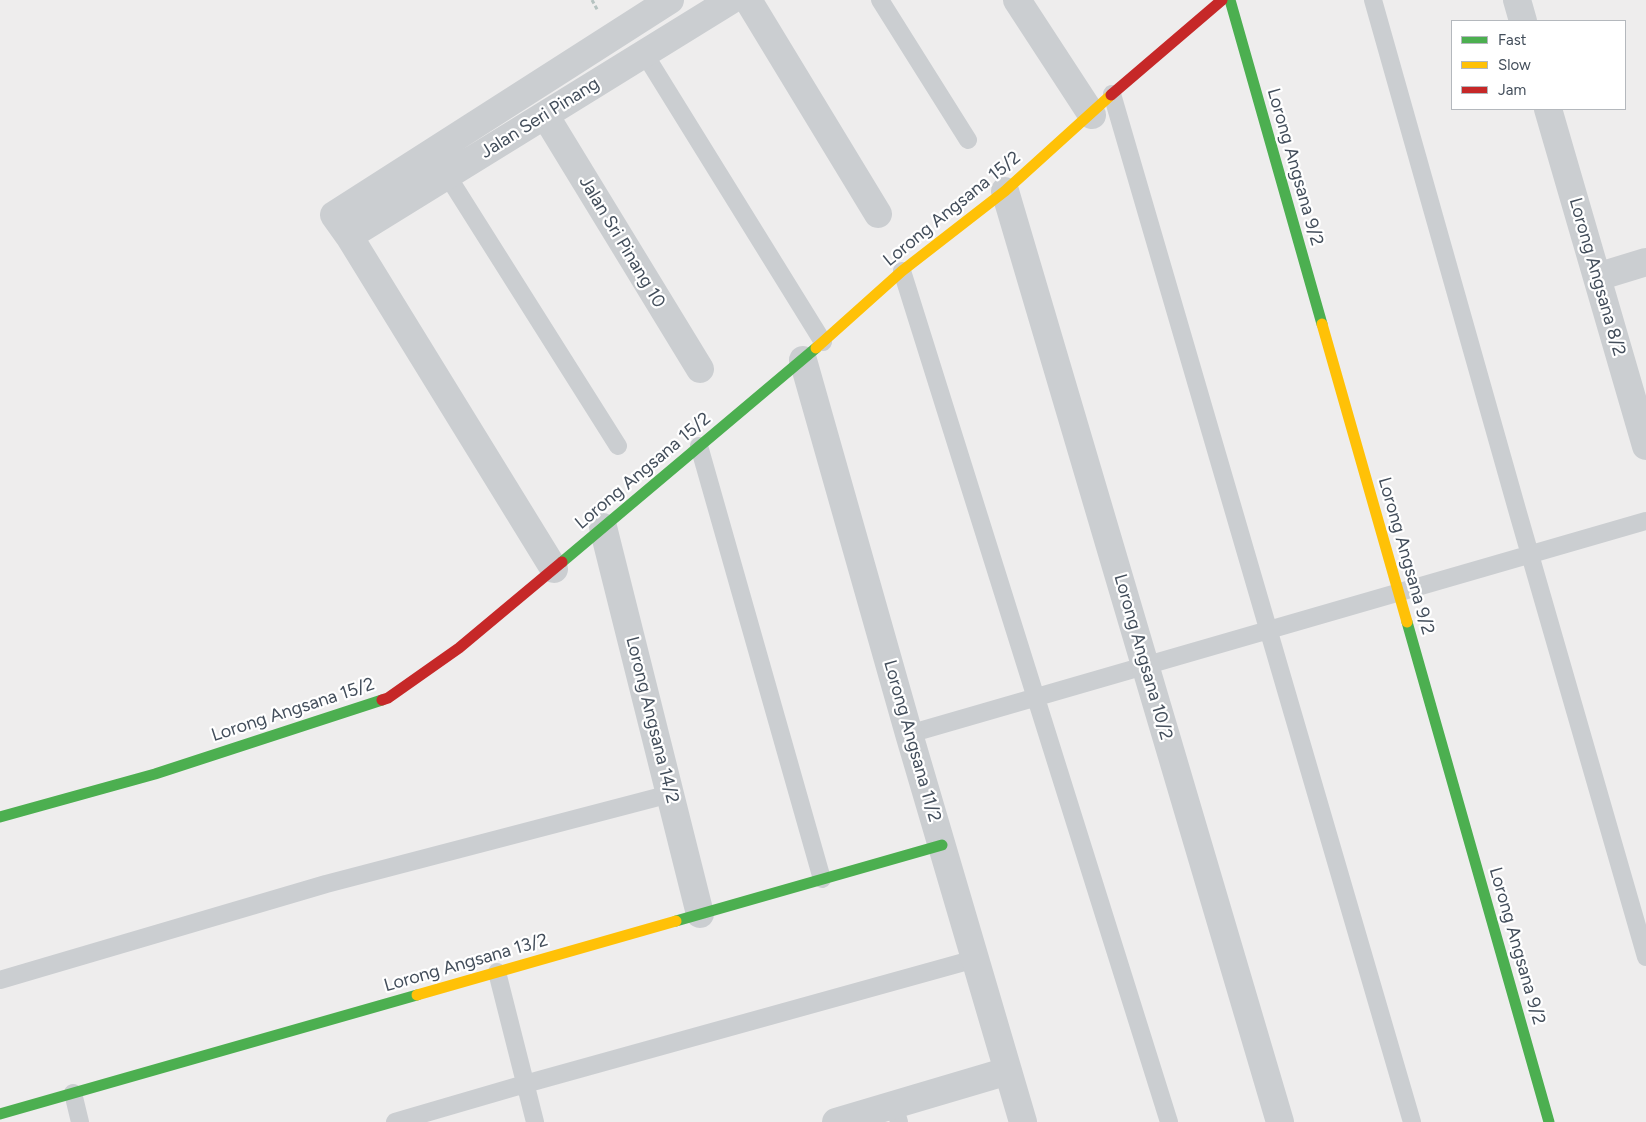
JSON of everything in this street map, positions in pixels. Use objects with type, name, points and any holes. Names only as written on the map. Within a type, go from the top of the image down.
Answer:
[{"type":"street","name":"Jalan Seri Pinang","points":[[554,569],[349,236],[334,215],[670,0]]},
{"type":"street","name":"Jalan Seri Pinang","points":[[349,236],[731,0]]},
{"type":"street","points":[[748,0],[878,214]]},
{"type":"street","points":[[1017,0],[1092,115]]},
{"type":"street","name":"Lorong Angsana 15/2","points":[[0,817],[155,774],[388,698],[459,648],[554,569],[803,360],[902,271],[1005,191],[1092,115],[1112,94],[1222,0]]},
{"type":"street","name":"Lorong Angsana 9/2","points":[[1230,0],[1549,1122]]},
{"type":"street","points":[[1517,0],[1523,20]]},
{"type":"street","name":"Lorong Angsana 8/2","points":[[1548,110],[1597,277],[1642,414],[1646,446]]},
{"type":"street","name":"Jalan Sri Pinang 10","points":[[545,115],[700,369]]},
{"type":"street","name":"Lorong Angsana 10/2","points":[[1005,191],[1280,1122]]},
{"type":"street","points":[[1597,277],[1646,262]]},
{"type":"street","name":"Lorong Angsana 11/2","points":[[803,360],[909,734],[1023,1122]]},
{"type":"street","name":"Lorong Angsana 14/2","points":[[603,527],[700,914]]},
{"type":"street","name":"Lorong Angsana 13/2","points":[[0,1114],[942,845]]},
{"type":"street","points":[[836,1122],[896,1114],[1008,1071]]},
{"type":"lane","points":[[880,0],[968,140]]},
{"type":"lane","points":[[1373,0],[1646,957]]},
{"type":"lane","points":[[644,54],[823,342]]},
{"type":"lane","points":[[1112,94],[1412,1122]]},
{"type":"lane","points":[[447,176],[618,446]]},
{"type":"lane","points":[[902,271],[1169,1122]]},
{"type":"lane","points":[[699,446],[822,879]]},
{"type":"lane","points":[[909,734],[1646,521]]},
{"type":"lane","points":[[0,980],[326,884],[670,794]]},
{"type":"lane","points":[[395,1122],[975,959]]},
{"type":"lane","points":[[497,972],[535,1122]]},
{"type":"lane","points":[[73,1093],[80,1122]]},
{"type":"traffic: fast","points":[[1230,0],[1322,324]]},
{"type":"traffic: fast","points":[[562,562],[816,348]]},
{"type":"traffic: fast","points":[[1407,622],[1549,1122]]},
{"type":"traffic: fast","points":[[0,817],[155,774],[382,700]]},
{"type":"traffic: fast","points":[[676,921],[942,845]]},
{"type":"traffic: fast","points":[[0,1114],[417,995]]},
{"type":"traffic: slow","points":[[816,348],[902,271],[1005,191],[1111,95]]},
{"type":"traffic: slow","points":[[1322,324],[1407,622]]},
{"type":"traffic: slow","points":[[417,995],[676,921]]},
{"type":"traffic: jam","points":[[1111,95],[1222,0]]},
{"type":"traffic: jam","points":[[382,700],[388,698],[459,648],[562,562]]}]
